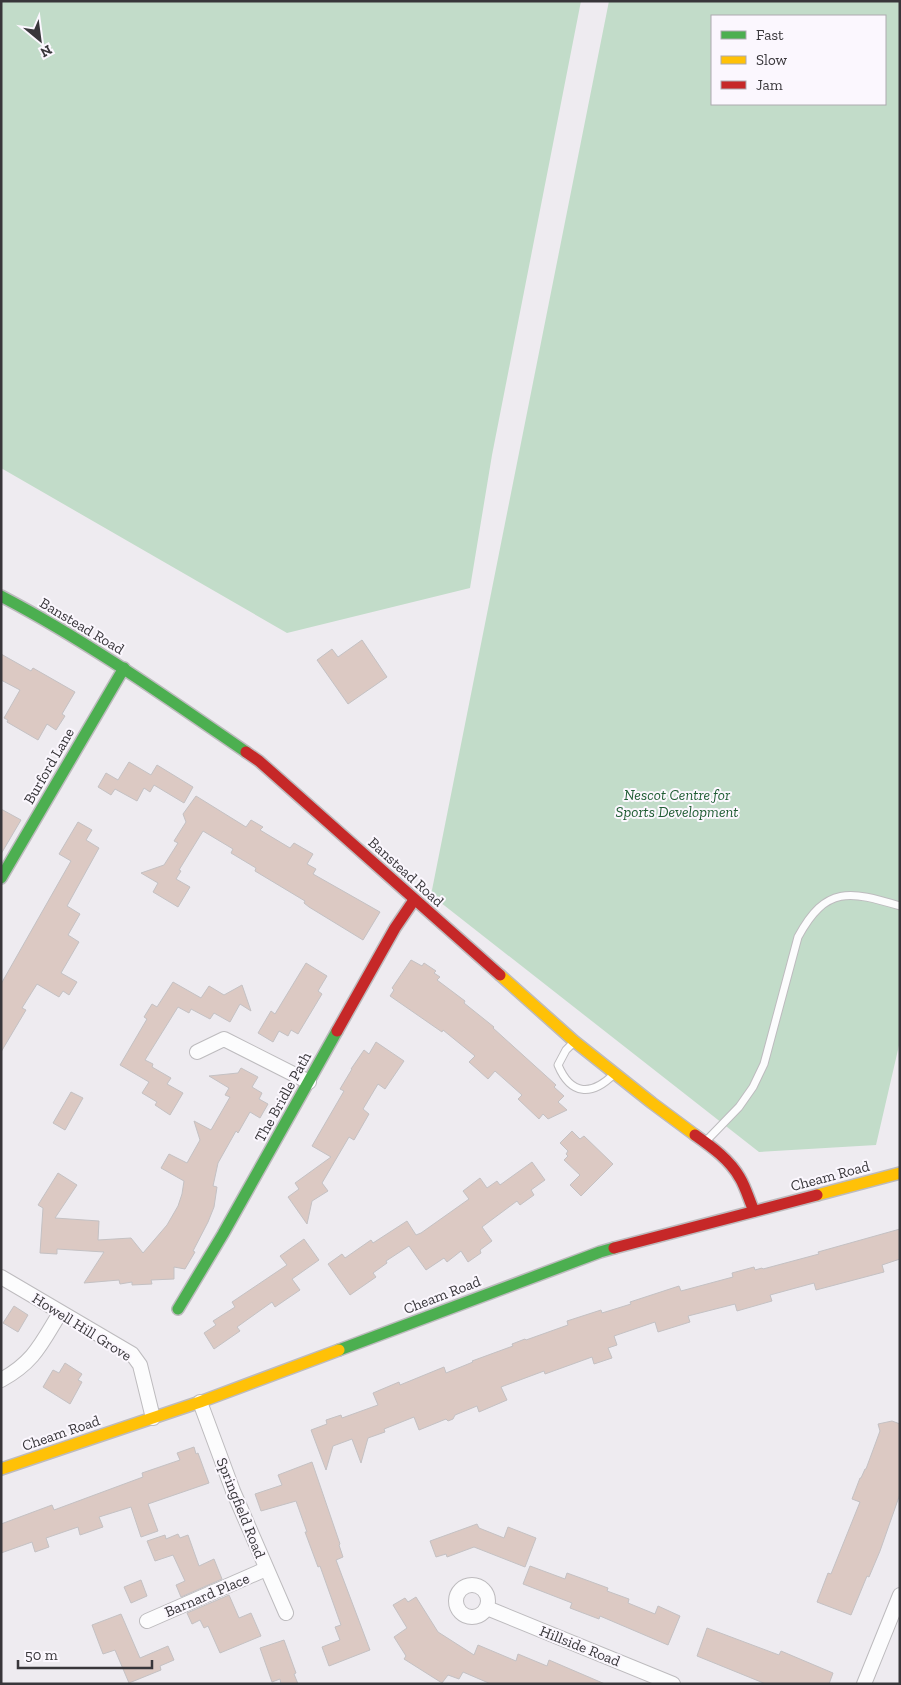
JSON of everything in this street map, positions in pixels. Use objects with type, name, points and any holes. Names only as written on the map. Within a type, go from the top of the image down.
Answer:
[{"type":"main road","name":"Banstead Road","points":[[1,596],[35,614],[124,668],[259,761],[574,1041],[705,1142],[726,1161],[740,1178],[754,1211]]},
{"type":"main road","name":"Burford Lane","points":[[1,878],[124,668]]},
{"type":"main road","name":"The Bridle Path","points":[[178,1309],[223,1234],[395,928],[414,900]]},
{"type":"main road","name":"Cheam Road","points":[[1,1469],[200,1402],[600,1252],[900,1173]]},
{"type":"street","points":[[197,1052],[224,1039],[309,1082]]},
{"type":"street","name":"Howell Hill Grove","points":[[1,1277],[132,1354],[140,1365],[153,1418]]},
{"type":"street","points":[[1,1380],[23,1367],[35,1355],[60,1313]]},
{"type":"street","name":"Springfield Road","points":[[200,1402],[233,1491],[286,1613]]},
{"type":"street","name":"Barnard Place","points":[[147,1621],[266,1569]]},
{"type":"street","points":[[864,1684],[900,1595]]},
{"type":"street","name":"Hillside Road","points":[[487,1608],[673,1684]]},
{"type":"lane","points":[[705,1142],[739,1107],[753,1087],[764,1064],[798,937],[808,920],[822,905],[835,898],[851,894],[900,906]]},
{"type":"lane","points":[[574,1041],[566,1050],[558,1065],[563,1077],[574,1087],[586,1090],[604,1084],[614,1073]]},
{"type":"green space","points":[[1,1],[581,1],[492,455],[470,588],[287,633],[1,468]]},
{"type":"green space","name":"Nescot Centre for Sports Development","points":[[609,1],[900,1],[900,1041],[876,1145],[759,1152],[431,895]]},
{"type":"building","points":[[362,640],[387,677],[348,704],[317,660],[332,649],[338,657]]},
{"type":"building","points":[[1,654],[31,671],[33,668],[75,692],[62,714],[65,716],[56,730],[47,724],[38,740],[7,722],[8,720],[4,718],[20,690],[1,680]]},
{"type":"building","points":[[129,762],[151,775],[157,765],[193,787],[184,803],[154,785],[150,792],[144,788],[137,801],[115,789],[111,795],[98,787],[106,773],[118,780]]},
{"type":"building","points":[[196,796],[246,827],[251,820],[263,827],[260,830],[290,848],[294,843],[313,854],[307,864],[316,869],[313,874],[380,912],[363,940],[309,907],[304,903],[305,901],[255,871],[256,868],[231,853],[233,849],[203,831],[179,870],[181,871],[176,879],[190,887],[178,907],[153,892],[158,883],[141,873],[164,865],[178,843],[174,841],[186,822],[183,814]]},
{"type":"building","points":[[1,809],[21,820],[1,854]]},
{"type":"building","points":[[78,822],[92,830],[86,840],[99,848],[67,906],[80,914],[68,935],[79,942],[61,973],[77,982],[69,995],[63,991],[59,997],[37,984],[22,1008],[26,1010],[1,1052],[1,984],[71,861],[59,854]]},
{"type":"building","points":[[411,960],[422,966],[424,963],[436,971],[434,973],[440,977],[437,980],[465,1001],[464,1003],[494,1027],[556,1085],[554,1087],[564,1096],[558,1102],[567,1110],[548,1119],[543,1114],[539,1119],[518,1099],[522,1095],[495,1071],[488,1079],[469,1062],[475,1056],[443,1030],[442,1032],[390,996],[394,990],[392,988]]},
{"type":"building","points":[[306,963],[327,976],[318,991],[322,994],[298,1034],[291,1030],[288,1036],[279,1031],[273,1042],[258,1033],[271,1011],[275,1014]]},
{"type":"building","points":[[173,982],[201,998],[209,986],[224,995],[242,985],[251,1011],[240,1004],[230,1022],[214,1013],[210,1019],[191,1009],[189,1013],[178,1007],[145,1060],[153,1064],[152,1067],[171,1078],[167,1084],[183,1093],[170,1115],[155,1105],[157,1102],[142,1093],[149,1082],[120,1065],[147,1019],[144,1017],[152,1004],[157,1007]]},
{"type":"building","points":[[376,1042],[404,1061],[385,1089],[378,1084],[363,1109],[369,1114],[354,1140],[349,1137],[322,1183],[328,1191],[312,1201],[307,1224],[288,1197],[299,1189],[295,1183],[331,1157],[312,1146],[344,1091],[340,1089],[351,1069],[364,1050],[369,1054]]},
{"type":"building","points":[[241,1068],[258,1077],[252,1087],[262,1093],[259,1099],[268,1104],[260,1118],[250,1112],[238,1133],[236,1131],[218,1163],[213,1186],[217,1187],[214,1207],[193,1251],[195,1252],[185,1269],[174,1267],[174,1279],[151,1280],[152,1284],[132,1285],[132,1282],[120,1284],[119,1280],[84,1283],[104,1252],[57,1249],[57,1254],[40,1253],[43,1208],[38,1205],[58,1173],[77,1185],[55,1218],[99,1221],[98,1240],[131,1238],[143,1253],[167,1225],[178,1206],[182,1194],[184,1181],[161,1168],[169,1154],[187,1163],[200,1140],[194,1121],[211,1130],[230,1097],[225,1095],[229,1088],[209,1076],[238,1073]]},
{"type":"building","points":[[71,1092],[83,1098],[65,1130],[53,1123]]},
{"type":"building","points":[[572,1131],[580,1139],[584,1136],[613,1164],[581,1196],[570,1185],[580,1175],[564,1160],[568,1156],[566,1154],[568,1151],[560,1143]]},
{"type":"building","points":[[532,1162],[545,1180],[531,1190],[534,1195],[520,1205],[517,1201],[482,1227],[492,1241],[480,1250],[481,1253],[468,1262],[461,1251],[447,1262],[444,1258],[426,1270],[409,1246],[386,1261],[387,1263],[373,1273],[376,1277],[350,1295],[328,1264],[342,1254],[345,1258],[371,1240],[373,1243],[407,1221],[416,1235],[421,1233],[469,1199],[463,1191],[480,1178],[487,1188],[497,1181],[500,1185]]},
{"type":"building","points":[[900,1229],[900,1259],[882,1265],[884,1272],[816,1290],[814,1283],[770,1295],[772,1301],[737,1311],[735,1304],[688,1316],[690,1322],[658,1332],[655,1322],[614,1336],[617,1345],[608,1348],[612,1358],[594,1364],[592,1357],[545,1374],[544,1371],[501,1387],[507,1400],[479,1412],[477,1406],[455,1415],[453,1419],[448,1421],[446,1419],[419,1430],[414,1417],[384,1429],[385,1432],[368,1438],[361,1463],[352,1439],[333,1446],[326,1470],[311,1430],[327,1424],[326,1420],[341,1415],[342,1418],[378,1405],[373,1393],[399,1382],[400,1385],[444,1367],[446,1373],[513,1346],[512,1344],[568,1325],[567,1321],[601,1310],[602,1313],[631,1304],[630,1302],[679,1286],[681,1291],[733,1277],[732,1273],[754,1267],[755,1270],[763,1269]]},
{"type":"building","points":[[304,1239],[319,1260],[292,1279],[300,1290],[275,1307],[272,1302],[237,1327],[240,1331],[214,1349],[204,1333],[216,1325],[213,1321],[235,1307],[232,1302],[287,1265],[280,1256]]},
{"type":"building","points":[[14,1306],[28,1315],[18,1332],[3,1323]]},
{"type":"building","points":[[65,1363],[82,1374],[78,1380],[82,1382],[70,1404],[43,1387],[53,1370],[59,1373]]},
{"type":"building","points":[[892,1421],[900,1424],[900,1494],[880,1551],[869,1577],[867,1576],[851,1615],[817,1602],[828,1573],[831,1574],[860,1502],[852,1499],[860,1478],[866,1469],[880,1431],[878,1424]]},
{"type":"building","points":[[194,1447],[209,1483],[148,1504],[158,1531],[141,1537],[131,1507],[99,1517],[103,1527],[80,1535],[78,1527],[46,1538],[49,1547],[35,1552],[32,1542],[1,1553],[1,1524],[52,1505],[54,1510],[143,1477],[142,1473],[180,1460],[177,1453]]},
{"type":"building","points":[[312,1462],[340,1544],[343,1557],[336,1560],[370,1650],[329,1666],[322,1647],[340,1640],[335,1627],[341,1625],[320,1566],[318,1567],[305,1532],[307,1532],[296,1501],[261,1511],[255,1494],[282,1485],[278,1475]]},
{"type":"building","points":[[477,1524],[479,1528],[504,1538],[508,1527],[536,1538],[525,1567],[474,1547],[447,1557],[446,1554],[436,1557],[430,1541]]},
{"type":"building","points":[[178,1534],[180,1538],[188,1535],[199,1566],[214,1559],[222,1579],[181,1597],[176,1585],[185,1581],[173,1555],[155,1561],[147,1541],[165,1535],[166,1539]]},
{"type":"building","points":[[530,1566],[565,1579],[567,1573],[608,1588],[607,1591],[629,1599],[628,1603],[655,1614],[658,1606],[680,1616],[668,1645],[600,1616],[599,1619],[570,1608],[572,1603],[523,1584]]},
{"type":"building","points":[[141,1580],[147,1596],[131,1603],[124,1587]]},
{"type":"building","points":[[229,1595],[239,1618],[251,1613],[261,1636],[220,1653],[208,1626],[204,1628],[200,1620],[192,1624],[187,1613]]},
{"type":"building","points":[[416,1597],[438,1632],[474,1655],[478,1645],[516,1661],[518,1654],[547,1666],[549,1660],[605,1684],[491,1684],[463,1672],[459,1679],[448,1675],[442,1683],[404,1659],[406,1656],[394,1637],[407,1628],[393,1605],[405,1598],[408,1602]]},
{"type":"building","points":[[121,1614],[140,1658],[168,1646],[174,1660],[160,1666],[161,1670],[129,1683],[115,1650],[103,1654],[92,1625]]},
{"type":"building","points":[[707,1628],[779,1655],[781,1651],[833,1673],[829,1684],[766,1684],[697,1656]]},
{"type":"building","points":[[284,1640],[298,1684],[281,1684],[280,1679],[272,1682],[260,1648]]},
{"type":"traffic: fast","points":[[1,596],[95,651],[246,752]]},
{"type":"traffic: fast","points":[[1,878],[124,668]]},
{"type":"traffic: fast","points":[[178,1309],[223,1234],[337,1031]]},
{"type":"traffic: fast","points":[[339,1350],[614,1248]]},
{"type":"traffic: slow","points":[[500,975],[574,1041],[695,1135]]},
{"type":"traffic: slow","points":[[817,1195],[900,1173]]},
{"type":"traffic: slow","points":[[1,1469],[200,1402],[339,1350]]},
{"type":"traffic: jam","points":[[246,752],[259,761],[500,975]]},
{"type":"traffic: jam","points":[[337,1031],[395,928],[414,900]]},
{"type":"traffic: jam","points":[[695,1135],[720,1154],[736,1171],[754,1211]]},
{"type":"traffic: jam","points":[[614,1248],[817,1195]]}]
